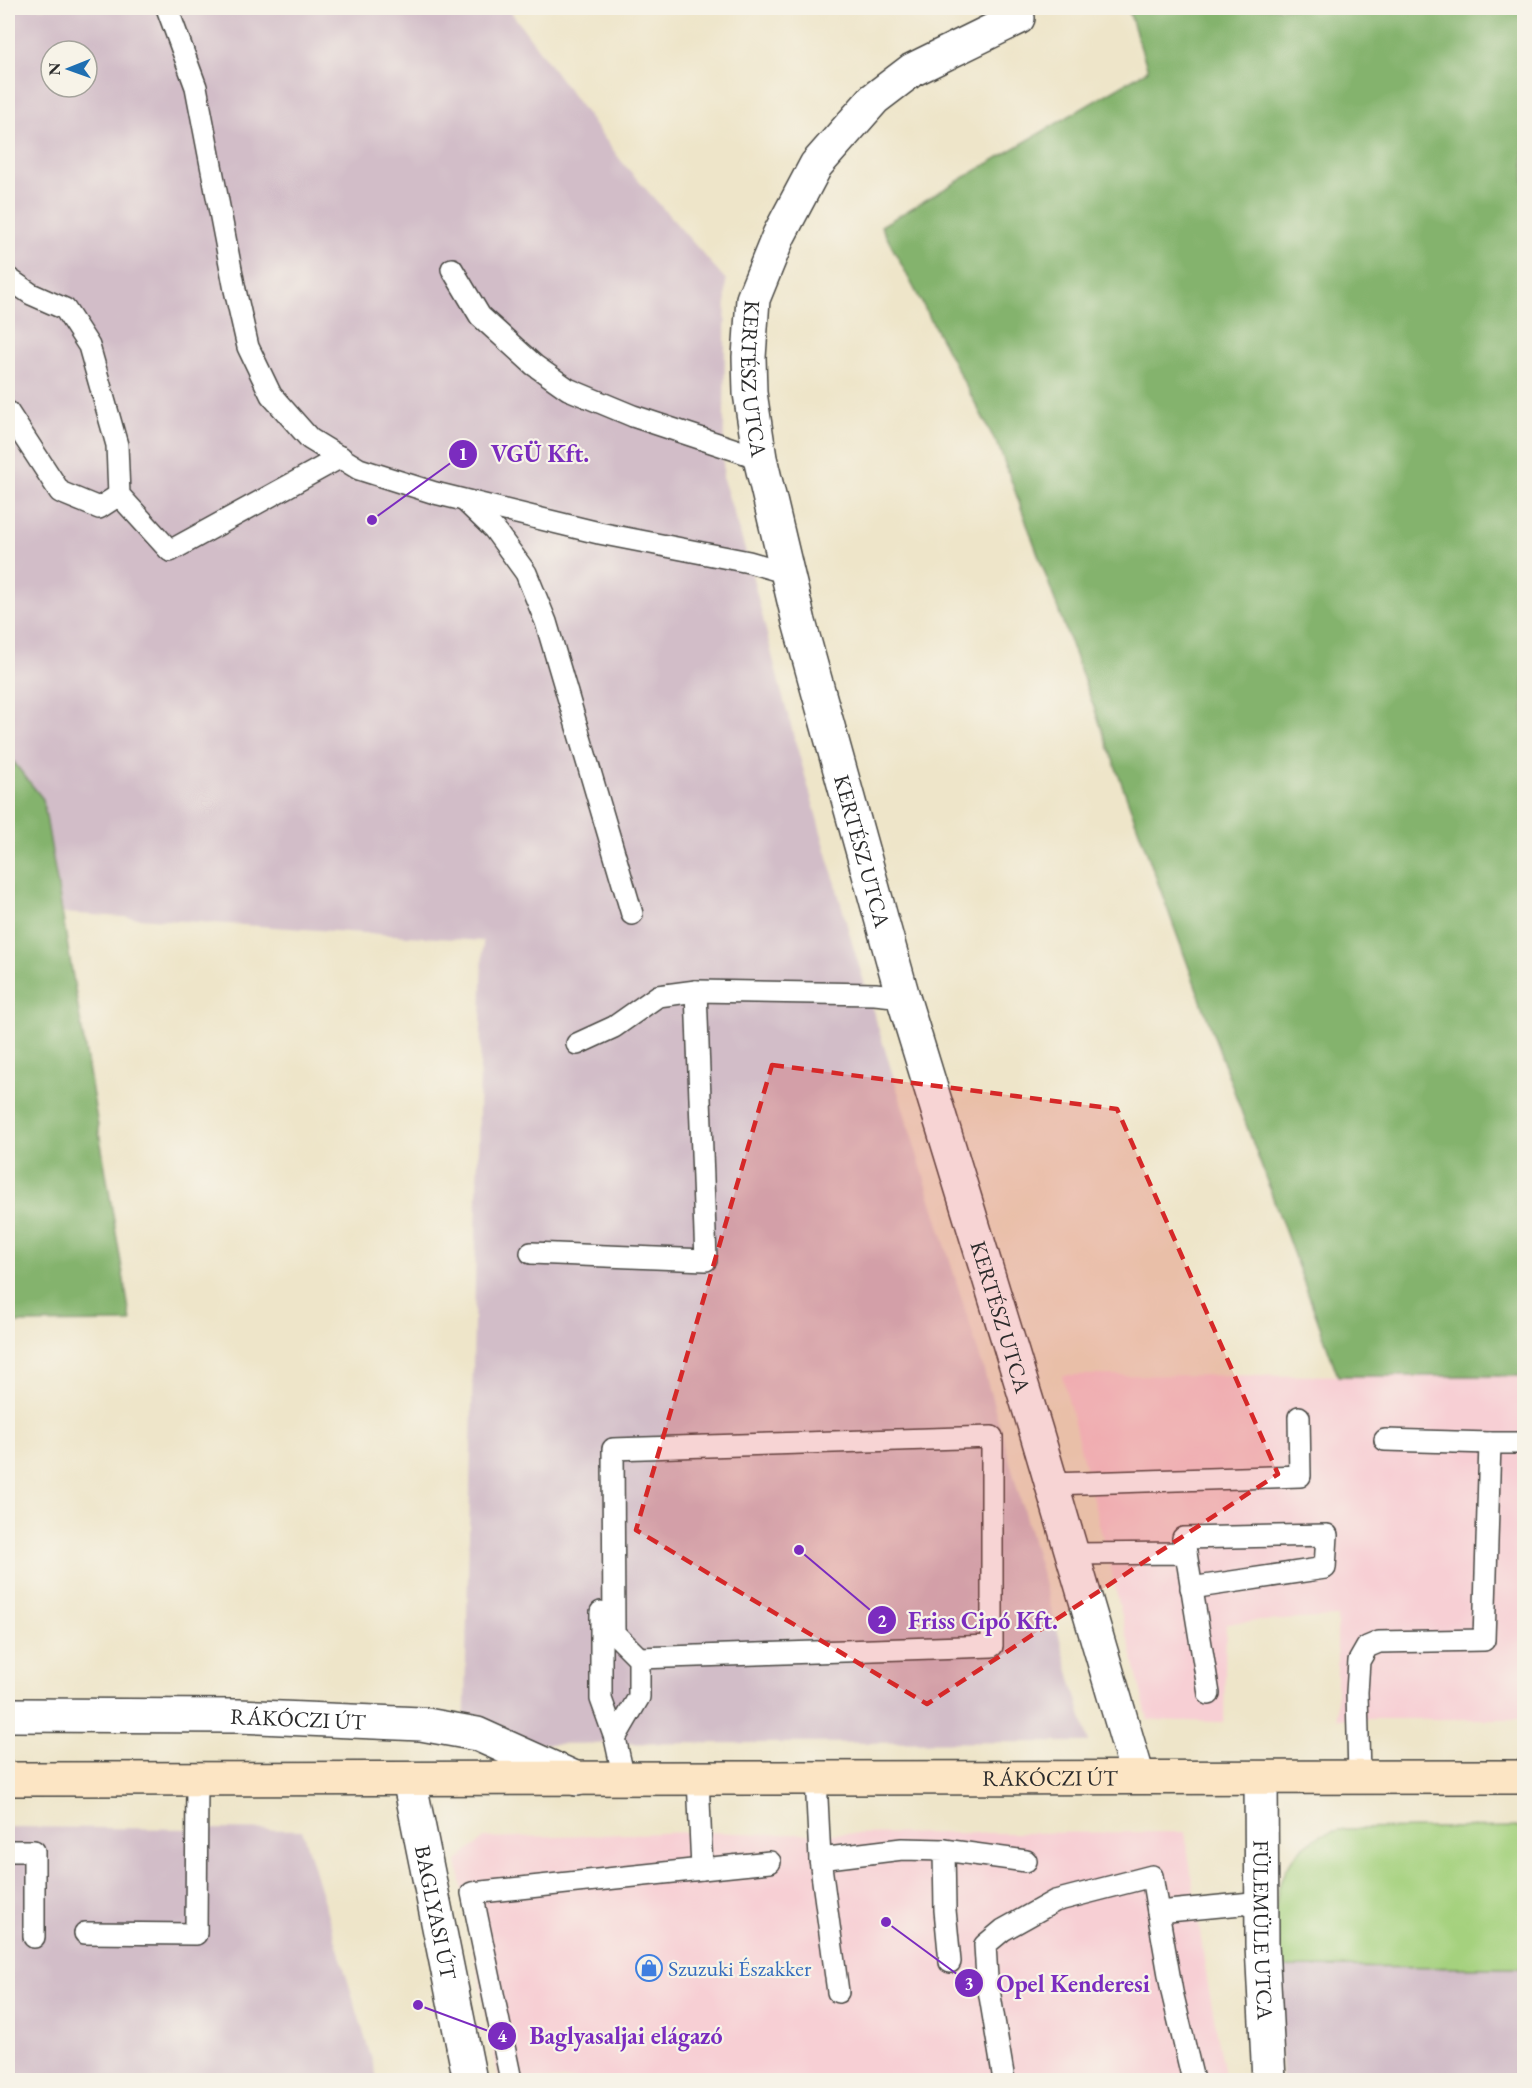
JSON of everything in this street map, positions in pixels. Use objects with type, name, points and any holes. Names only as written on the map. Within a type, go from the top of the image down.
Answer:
[{"type":"main road","name":"RÁKÓCZI ÚT","points":[[8,1779],[1524,1777]]},
{"type":"street","name":"KERTÉSZ UTCA","points":[[1018,18],[912,70],[874,99],[816,165],[779,235],[753,299],[749,357],[750,393],[760,458],[799,622],[903,998],[1138,1777]]},
{"type":"street","name":"RÁKÓCZI ÚT","points":[[8,1715],[238,1716],[421,1724],[477,1734],[577,1779]]},
{"type":"street","name":"FÜLEMÜLE UTCA","points":[[1261,1778],[1263,1965],[1269,2080]]},
{"type":"street","name":"BAGLYASI ÚT","points":[[410,1779],[470,2080]]},
{"type":"lane","points":[[167,8],[196,87],[248,347],[271,395],[310,439],[359,469],[464,500],[599,533],[750,562],[787,573]]},
{"type":"lane","points":[[452,270],[480,316],[534,365],[568,389],[633,416],[760,458]]},
{"type":"lane","points":[[8,278],[31,294],[65,309],[89,346],[117,445],[118,495],[170,551],[341,457]]},
{"type":"lane","points":[[8,412],[60,492],[99,508],[118,495]]},
{"type":"lane","points":[[464,500],[494,529],[526,573],[546,622],[632,914]]},
{"type":"lane","points":[[577,1044],[614,1027],[658,996],[696,991],[875,994],[903,998]]},
{"type":"lane","points":[[531,1253],[706,1260],[696,991]]},
{"type":"lane","points":[[1051,1484],[1300,1476],[1299,1417]]},
{"type":"lane","points":[[615,1738],[639,1697],[639,1658],[614,1634],[613,1449],[992,1437],[992,1646],[639,1658]]},
{"type":"lane","points":[[1385,1440],[1524,1443]]},
{"type":"lane","points":[[1359,1777],[1357,1692],[1359,1661],[1367,1647],[1379,1642],[1395,1640],[1484,1640],[1490,1443]]},
{"type":"lane","points":[[600,1501],[601,1700],[615,1738],[624,1779]]},
{"type":"lane","points":[[1191,1588],[1325,1568],[1327,1536],[1183,1538],[1186,1553],[1191,1588],[1209,1694]]},
{"type":"lane","points":[[1072,1554],[1186,1553]]},
{"type":"lane","points":[[698,1778],[702,1869]]},
{"type":"lane","points":[[816,1778],[820,1859],[838,1992]]},
{"type":"lane","points":[[85,1933],[196,1934],[197,1779]]},
{"type":"lane","points":[[820,1859],[902,1849],[944,1850],[1026,1861]]},
{"type":"lane","points":[[944,1850],[945,1910],[950,1962]]},
{"type":"lane","points":[[8,1851],[34,1851],[33,1937]]},
{"type":"lane","points":[[511,2080],[472,1893],[770,1862]]},
{"type":"lane","points":[[1004,2080],[987,1978],[985,1945],[1003,1930],[1055,1901],[1152,1876],[1172,1992],[1193,2080]]},
{"type":"lane","points":[[1158,1912],[1262,1902]]},
{"type":"highlighted area","points":[[772,1065],[1117,1109],[1278,1474],[927,1704],[636,1530]]},
{"type":"shaded area","points":[[8,8],[508,8],[622,162],[726,280],[723,479],[749,562],[779,683],[853,946],[985,1374],[1089,1742],[464,1744],[483,941],[63,913],[43,799],[8,755]]},
{"type":"shaded area","points":[[1062,1375],[1524,1376],[1524,1719],[1337,1719],[1337,1617],[1226,1623],[1224,1722],[1148,1720]]},
{"type":"shaded area","points":[[8,1827],[302,1830],[378,2080],[8,2080]]},
{"type":"shaded area","points":[[699,1832],[774,1834],[1185,1832],[1208,1985],[1226,2080],[499,2080],[457,1861],[484,1838]]},
{"type":"shaded area","points":[[1276,1967],[1524,1968],[1524,2080],[1282,2080]]},
{"type":"green space","points":[[1128,8],[1524,8],[1524,1376],[1338,1376],[1000,450],[881,226],[1148,70]]},
{"type":"green space","points":[[8,755],[43,799],[131,1322],[8,1323]]},
{"type":"green space","points":[[1524,1827],[1524,1968],[1276,1967],[1276,1911],[1282,1878],[1301,1849],[1321,1835],[1345,1829]]},
{"type":"place","name":"VGÜ Kft.","points":[[372,520]]},
{"type":"place","name":"Friss Cipó Kft.","points":[[799,1550]]},
{"type":"place","name":"Opel Kenderesi","points":[[886,1922]]},
{"type":"place","name":"Szuzuki Északker","points":[[649,1968]]},
{"type":"place","name":"Baglyasaljai elágazó","points":[[418,2005]]}]
